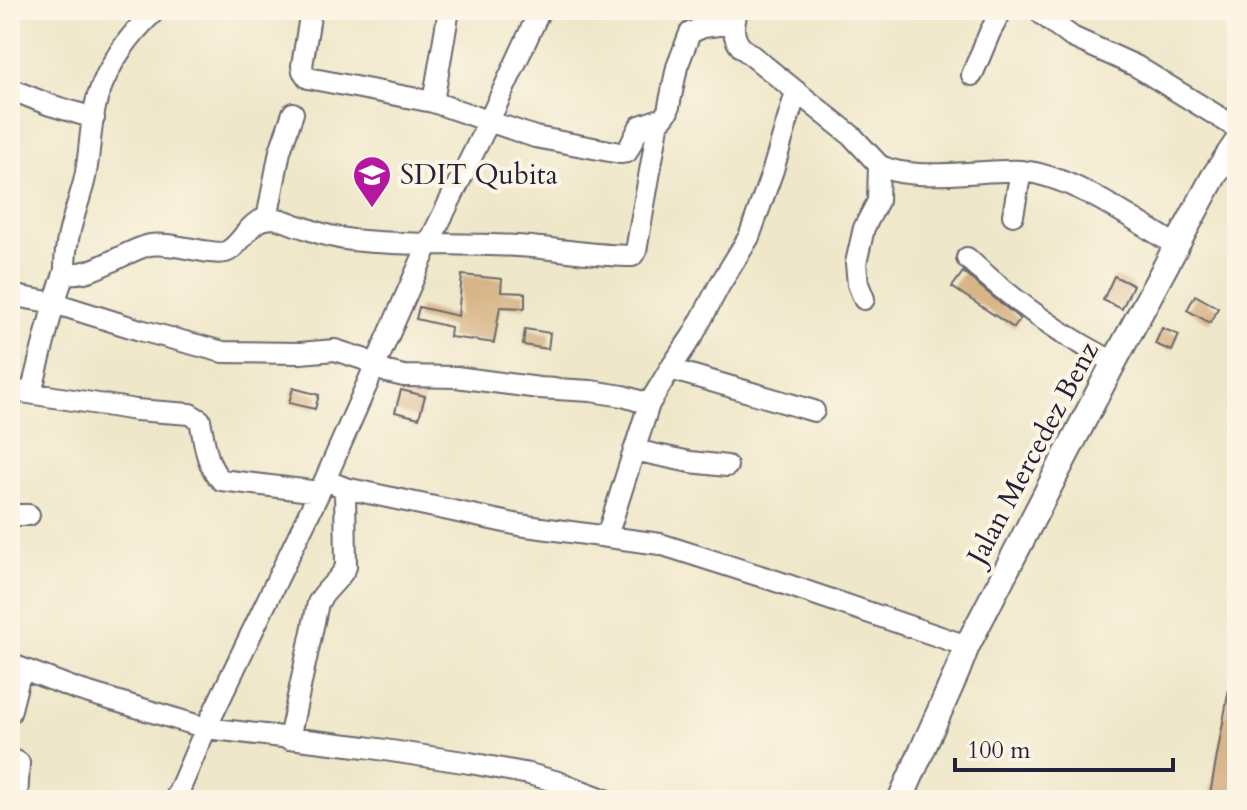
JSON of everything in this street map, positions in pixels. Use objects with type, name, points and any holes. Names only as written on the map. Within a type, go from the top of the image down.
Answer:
[{"type":"main road","name":"Jalan Mercedez Benz","points":[[900,800],[967,646],[1114,362],[1214,176],[1237,142]]},
{"type":"street","points":[[156,10],[129,38],[98,97],[90,156],[67,237],[65,271],[20,392],[136,410],[190,414],[200,420],[211,466],[221,480],[345,488],[519,525],[660,544],[967,646]]},
{"type":"street","points":[[311,10],[302,66],[305,75],[315,80],[433,102],[535,137],[620,153],[627,152],[640,126],[659,120],[671,107],[677,67],[690,33],[735,17],[736,43],[746,54],[852,136],[879,165],[893,171],[912,173],[1021,171],[1048,177],[1080,189],[1177,246]]},
{"type":"street","points":[[433,102],[449,10]]},
{"type":"street","points":[[175,800],[206,728],[322,486],[429,243],[540,10]]},
{"type":"street","points":[[972,75],[1002,10]]},
{"type":"street","points":[[1039,10],[1072,37],[1136,66],[1237,128]]},
{"type":"street","points":[[10,89],[94,118]]},
{"type":"street","points":[[607,536],[649,404],[749,237],[796,92]]},
{"type":"street","points":[[267,219],[280,151],[293,113]]},
{"type":"street","points":[[65,271],[78,275],[87,273],[120,256],[159,244],[223,253],[232,248],[250,227],[267,219],[282,220],[346,239],[519,246],[632,256],[636,251],[659,120]]},
{"type":"street","points":[[864,299],[858,284],[856,263],[864,228],[878,201],[879,165]]},
{"type":"street","points":[[1013,215],[1021,171]]},
{"type":"street","points":[[967,258],[1043,320],[1114,362]]},
{"type":"street","points":[[10,295],[54,303],[223,352],[335,350],[404,376],[456,377],[591,391],[649,404]]},
{"type":"street","points":[[670,369],[814,411]]},
{"type":"street","points":[[634,450],[727,466]]},
{"type":"street","points":[[289,739],[318,603],[346,567],[345,488]]},
{"type":"street","points":[[10,713],[15,667],[206,728],[365,747],[498,768],[558,782],[606,800]]},
{"type":"street","points":[[10,761],[19,763],[17,800]]},
{"type":"building","points":[[963,272],[1020,319],[1014,328],[952,287]]},
{"type":"building","points":[[462,275],[502,279],[501,292],[525,293],[525,308],[500,307],[494,343],[450,337],[451,327],[416,319],[419,307],[458,316]]},
{"type":"building","points":[[1114,276],[1133,285],[1122,309],[1103,300]]},
{"type":"building","points":[[1195,295],[1218,308],[1210,323],[1187,310]]},
{"type":"building","points":[[1162,328],[1179,335],[1172,351],[1155,344]]},
{"type":"building","points":[[525,329],[550,333],[548,349],[523,345]]},
{"type":"building","points":[[293,388],[319,395],[315,409],[289,403]]},
{"type":"building","points":[[401,390],[425,396],[419,418],[395,412]]},
{"type":"building","points":[[1231,678],[1237,678],[1237,800],[1209,800]]},
{"type":"place","name":"SDIT Qubita","points":[[372,209]]}]
